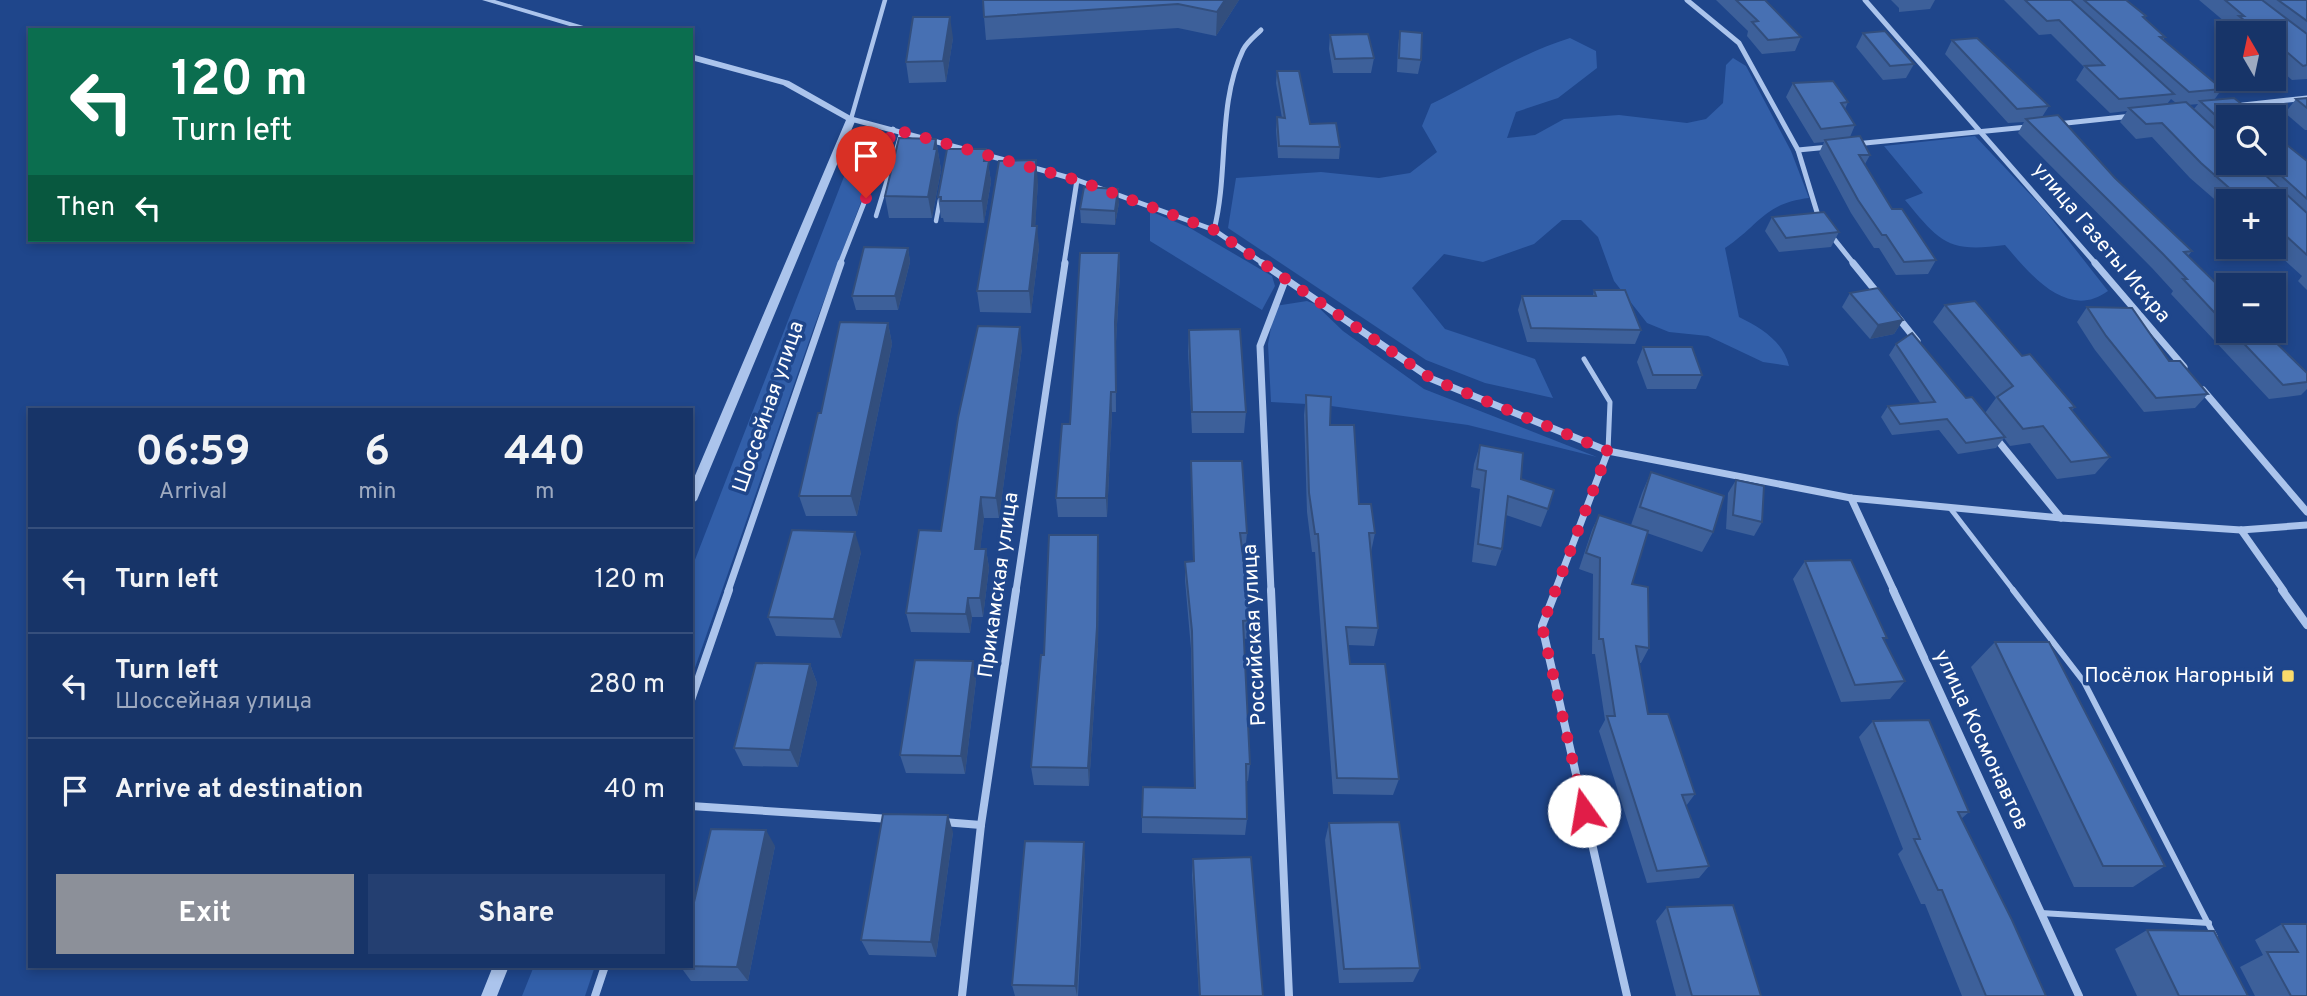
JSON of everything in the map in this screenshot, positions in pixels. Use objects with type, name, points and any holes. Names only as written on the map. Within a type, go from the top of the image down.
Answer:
[{"type":"street","points":[[485,0],[586,28]]},
{"type":"street","points":[[1687,0],[1739,43],[1798,150],[1819,222],[1923,349]]},
{"type":"street","name":"улица Газеты Искра","points":[[1865,0],[1982,131],[2190,374]]},
{"type":"street","points":[[1214,230],[1222,206],[1232,93],[1244,48],[1261,30]]},
{"type":"street","points":[[693,58],[786,83],[851,119],[1077,180],[1214,230],[1432,379],[1608,451],[1851,498],[2061,518],[2241,530],[2307,526]]},
{"type":"street","points":[[2240,105],[2307,98]]},
{"type":"street","points":[[2048,124],[2139,115]]},
{"type":"street","name":"Шоссейная улица","points":[[693,495],[851,119]]},
{"type":"street","points":[[1851,144],[2035,126]]},
{"type":"street","name":"Шоссейная улица","points":[[693,695],[847,244],[893,129]]},
{"type":"street","points":[[1798,150],[1838,146]]},
{"type":"street","name":"Прикамская улица","points":[[962,996],[981,825],[1077,180]]},
{"type":"street","name":"Российская улица","points":[[1286,278],[1260,346],[1289,996]]},
{"type":"street","points":[[2199,385],[2307,512]]},
{"type":"street","points":[[1992,433],[2061,518]]},
{"type":"street","points":[[1608,451],[1542,626],[1627,996]]},
{"type":"street","name":"улица Космонавтов","points":[[1851,498],[2079,996]]},
{"type":"street","points":[[2241,530],[2307,625]]},
{"type":"street","points":[[693,806],[898,820]]},
{"type":"street","points":[[926,821],[981,825]]},
{"type":"street","points":[[489,996],[500,968]]},
{"type":"street","points":[[595,996],[604,968]]},
{"type":"lane","points":[[851,119],[886,0]]},
{"type":"lane","points":[[876,216],[902,131]]},
{"type":"lane","points":[[948,158],[950,145]]},
{"type":"lane","points":[[998,172],[1000,159]]},
{"type":"lane","points":[[936,221],[941,196]]},
{"type":"lane","points":[[1584,359],[1609,402],[1608,451]]},
{"type":"lane","points":[[1950,508],[2084,682],[2221,948]]},
{"type":"lane","points":[[2041,914],[2209,923]]},
{"type":"shaded area","points":[[1570,38],[1596,51],[1597,68],[1558,98],[1516,112],[1507,138],[1535,135],[1564,119],[1619,115],[1687,123],[1706,119],[1723,103],[1726,65],[1733,58],[1746,66],[1791,151],[1809,198],[1772,210],[1725,248],[1739,317],[1776,342],[1789,366],[1763,362],[1708,336],[1669,332],[1647,323],[1614,281],[1598,237],[1581,220],[1562,220],[1534,244],[1483,262],[1444,254],[1412,288],[1445,329],[1535,359],[1553,398],[1485,383],[1426,360],[1228,228],[1236,178],[1321,172],[1379,178],[1410,173],[1437,152],[1422,126],[1431,104],[1517,60]]},
{"type":"shaded area","points":[[867,134],[883,134],[885,138],[814,327],[693,673],[693,565],[859,138]]},
{"type":"shaded area","points":[[1975,136],[2043,208],[2108,291],[2093,299],[2078,301],[2064,297],[2038,280],[2005,245],[1957,245],[1946,241],[1927,226],[1905,200],[1923,193],[1884,146]]},
{"type":"shaded area","points":[[1150,211],[1190,228],[1272,276],[1275,286],[1262,310],[1150,241]]},
{"type":"shaded area","points":[[1307,301],[1315,304],[1343,331],[1424,389],[1597,457],[1468,425],[1324,405],[1271,402],[1268,344],[1275,306]]},
{"type":"shaded area","points":[[533,968],[594,968],[585,996],[522,996]]},
{"type":"building","points":[[983,0],[1225,0],[1217,12],[1178,4],[984,17]]},
{"type":"building","points":[[1736,0],[1765,0],[1801,37],[1768,40],[1752,22],[1758,21]]},
{"type":"building","points":[[2025,0],[2071,0],[2174,94],[2119,99],[2085,66],[2104,65],[2059,20],[2047,21]]},
{"type":"building","points":[[2084,0],[2126,0],[2146,16],[2143,17],[2165,37],[2160,37],[2216,84],[2216,90],[2189,92]]},
{"type":"building","points":[[2225,0],[2262,0],[2307,34],[2307,65],[2303,66],[2286,51],[2286,21],[2245,21],[2239,16],[2244,16]]},
{"type":"building","points":[[2278,0],[2307,0],[2307,21]]},
{"type":"building","points":[[913,17],[950,17],[943,61],[906,62]]},
{"type":"building","points":[[1400,31],[1422,33],[1421,60],[1399,58]]},
{"type":"building","points":[[1885,31],[1914,64],[1890,66],[1863,33]]},
{"type":"building","points":[[1368,34],[1374,58],[1335,59],[1330,35]]},
{"type":"building","points":[[1977,38],[2049,106],[2017,109],[1952,40]]},
{"type":"building","points":[[1277,71],[1299,71],[1310,124],[1336,123],[1340,147],[1279,146],[1277,117],[1285,118]]},
{"type":"building","points":[[1833,81],[1848,102],[1841,103],[1855,125],[1821,129],[1793,83]]},
{"type":"building","points":[[2234,98],[2243,105],[2216,105],[2216,116],[2200,101]]},
{"type":"building","points":[[2307,98],[2307,108],[2296,99]]},
{"type":"building","points":[[2186,102],[2216,130],[2216,175],[2265,175],[2281,189],[2230,189],[2162,123],[2146,124],[2129,108]]},
{"type":"building","points":[[2058,115],[2115,178],[2192,251],[2184,252],[2216,283],[2216,314],[2163,254],[2026,119]]},
{"type":"building","points":[[1860,136],[1870,155],[1859,155],[1892,209],[1902,209],[1936,260],[1904,262],[1858,200],[1825,140]]},
{"type":"building","points":[[899,138],[936,139],[934,149],[937,149],[928,197],[885,196]]},
{"type":"building","points":[[2286,144],[2307,161],[2307,199],[2280,175],[2286,175]]},
{"type":"building","points":[[947,149],[986,149],[984,161],[989,161],[982,201],[941,201],[941,197],[938,197]]},
{"type":"building","points":[[1036,160],[1032,226],[1037,226],[1029,291],[977,291],[999,161]]},
{"type":"building","points":[[1084,187],[1118,189],[1115,211],[1080,209]]},
{"type":"building","points":[[2286,194],[2307,213],[2307,255],[2286,236]]},
{"type":"building","points":[[1824,212],[1839,232],[1786,238],[1772,217]]},
{"type":"building","points":[[864,247],[908,248],[895,296],[852,296]]},
{"type":"building","points":[[1080,253],[1119,253],[1115,322],[1116,392],[1111,392],[1106,498],[1056,498],[1062,424],[1070,424]]},
{"type":"building","points":[[1878,288],[1903,320],[1878,325],[1850,293]]},
{"type":"building","points":[[1594,290],[1625,290],[1641,330],[1531,328],[1522,296],[1596,296]]},
{"type":"building","points":[[1975,301],[2022,356],[2030,354],[2075,407],[2070,408],[2110,457],[2071,462],[2043,426],[2023,429],[1997,397],[2013,386],[1945,305]]},
{"type":"building","points":[[2087,307],[2132,308],[2169,361],[2180,361],[2208,394],[2156,398],[2106,336]]},
{"type":"building","points":[[840,322],[888,323],[851,496],[799,496],[818,413],[821,413]]},
{"type":"building","points":[[978,326],[1020,327],[996,498],[981,497],[975,549],[986,549],[980,598],[968,598],[966,614],[906,613],[919,530],[941,531],[958,418]]},
{"type":"building","points":[[1240,329],[1246,412],[1192,412],[1189,330]]},
{"type":"building","points":[[1912,333],[1966,398],[1972,397],[2005,437],[1966,443],[1947,419],[1900,424],[1888,406],[1935,402],[1896,344]]},
{"type":"building","points":[[2243,343],[2276,343],[2307,373],[2307,382],[2283,385]]},
{"type":"building","points":[[1643,347],[1692,347],[1702,375],[1653,375]]},
{"type":"building","points":[[1306,395],[1331,397],[1330,425],[1354,425],[1359,504],[1371,504],[1375,533],[1369,533],[1378,628],[1346,627],[1350,664],[1385,664],[1399,779],[1337,778],[1318,534],[1315,534],[1309,493]]},
{"type":"building","points":[[1480,445],[1523,453],[1521,479],[1554,490],[1548,509],[1508,496],[1502,549],[1478,544],[1486,471],[1477,469]]},
{"type":"building","points":[[1191,461],[1242,461],[1247,533],[1240,533],[1251,620],[1243,621],[1250,764],[1246,764],[1247,819],[1142,817],[1143,787],[1195,788],[1192,631],[1185,562],[1194,561]]},
{"type":"building","points":[[1651,472],[1724,496],[1713,532],[1640,507]]},
{"type":"building","points":[[1736,480],[1764,486],[1762,522],[1733,515]]},
{"type":"building","points":[[1599,515],[1648,531],[1632,584],[1648,587],[1649,648],[1636,646],[1648,714],[1668,714],[1695,794],[1682,795],[1709,866],[1657,871],[1607,716],[1615,716],[1603,639],[1599,639],[1600,558],[1586,553]]},
{"type":"building","points":[[792,530],[855,532],[834,619],[768,617]]},
{"type":"building","points":[[1049,535],[1098,535],[1097,627],[1088,768],[1031,767],[1041,655],[1044,655]]},
{"type":"building","points":[[1851,560],[1887,638],[1883,638],[1905,681],[1855,685],[1805,561]]},
{"type":"building","points":[[1995,642],[2049,642],[2165,866],[2103,866]]},
{"type":"building","points":[[915,660],[973,661],[961,756],[900,755]]},
{"type":"building","points":[[756,663],[810,664],[790,750],[734,748]]},
{"type":"building","points":[[1929,720],[1969,812],[1958,812],[2012,920],[2046,996],[1986,996],[1942,890],[1938,890],[1914,839],[1920,839],[1873,721]]},
{"type":"building","points":[[883,814],[948,815],[931,942],[861,940]]},
{"type":"building","points":[[1399,822],[1420,968],[1344,969],[1329,823]]},
{"type":"building","points":[[711,829],[766,830],[737,967],[693,966],[693,906]]},
{"type":"building","points":[[1025,841],[1084,842],[1075,986],[1012,985]]},
{"type":"building","points":[[1251,857],[1263,996],[1200,996],[1193,859]]},
{"type":"building","points":[[1733,905],[1761,996],[1692,996],[1667,907]]},
{"type":"building","points":[[2282,924],[2307,924],[2307,996],[2291,996],[2267,952],[2298,952]]},
{"type":"building","points":[[2147,930],[2214,931],[2248,996],[2179,996]]},
{"type":"place","name":"Посёлок Нагорный","points":[[2288,676]]},
{"type":"route","points":[[866,198],[893,129],[1077,180],[1214,230],[1432,379],[1608,451],[1542,626],[1584,811]]}]
